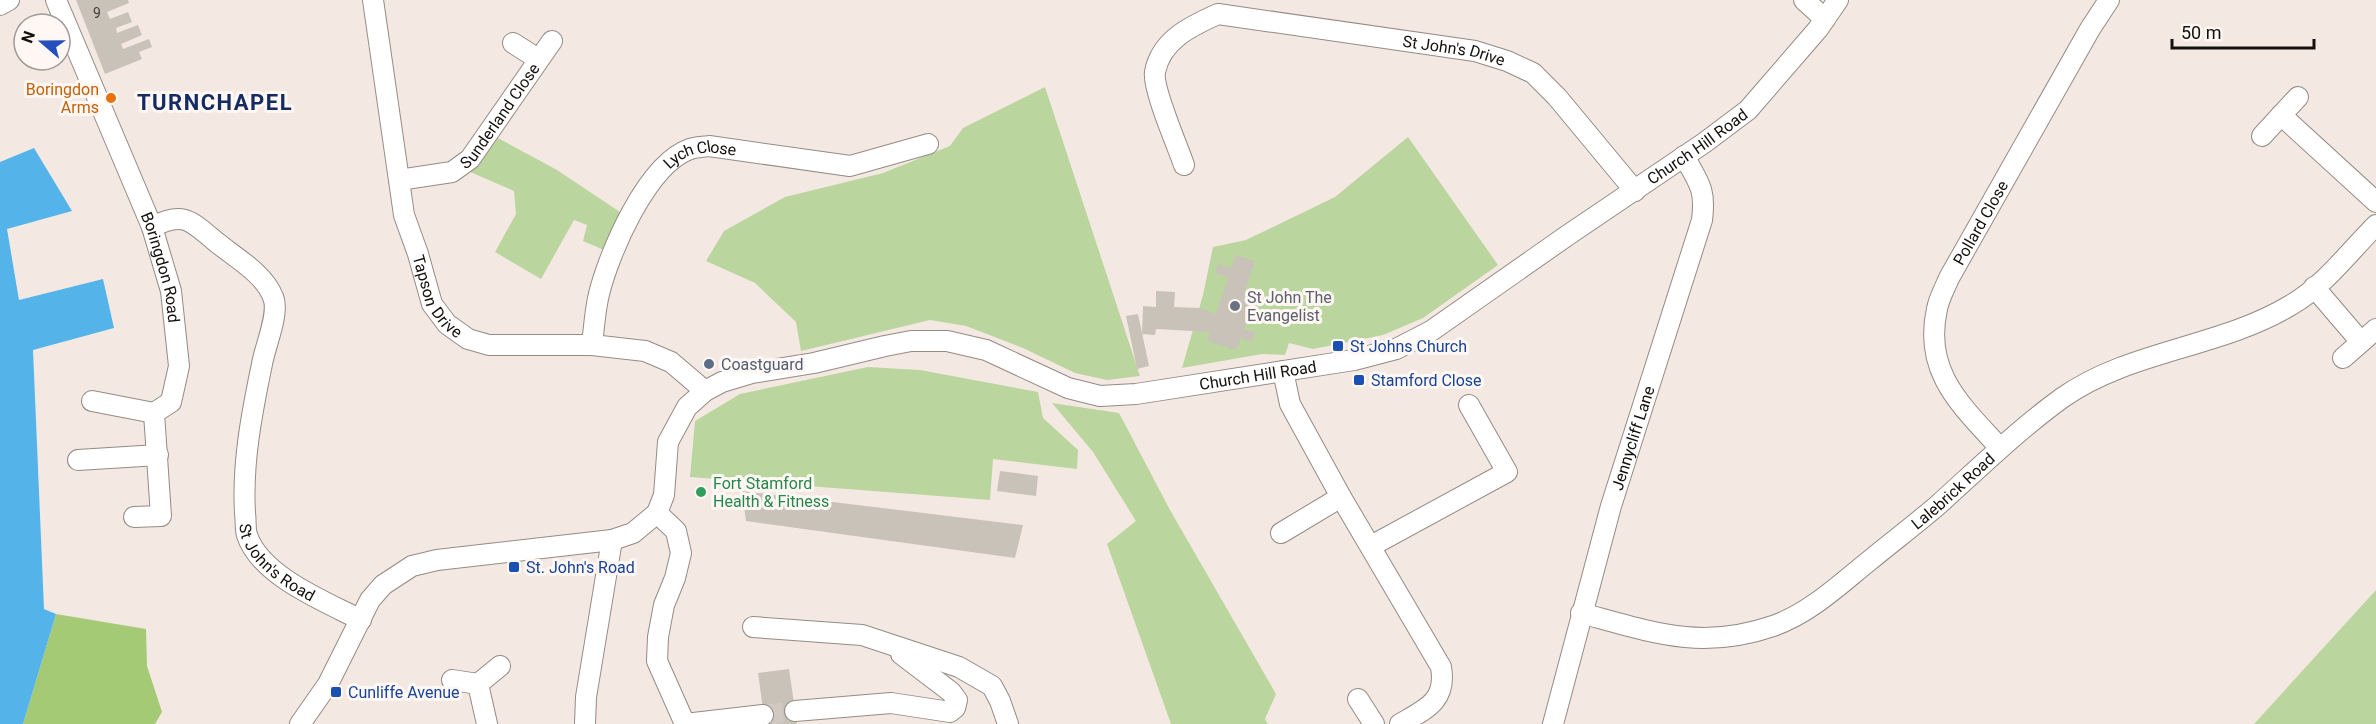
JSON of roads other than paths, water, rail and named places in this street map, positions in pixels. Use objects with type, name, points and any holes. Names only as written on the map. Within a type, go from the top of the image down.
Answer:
[{"type":"street","points":[[0,5],[9,0]]},
{"type":"street","name":"Boringdon Road","points":[[56,0],[152,227],[171,291],[179,366],[171,402],[154,413]]},
{"type":"street","name":"Tapson Drive","points":[[373,0],[404,216],[432,304],[447,324],[468,339],[489,345],[592,345],[645,351],[671,362],[705,391]]},
{"type":"street","points":[[1804,0],[1825,19]]},
{"type":"street","name":"Church Hill Road","points":[[657,513],[665,486],[668,442],[687,407],[705,391],[722,382],[752,374],[814,363],[911,341],[947,341],[986,350],[1068,388],[1100,396],[1136,394],[1354,360],[1396,349],[1431,331],[1748,110],[1780,76],[1838,0]]},
{"type":"street","name":"Pollard Close","points":[[1999,447],[1953,397],[1940,371],[1935,342],[1937,309],[1948,278],[2084,39],[2109,0]]},
{"type":"street","name":"St John's Drive","points":[[1184,165],[1158,91],[1155,73],[1166,46],[1217,7],[1475,51],[1507,61],[1533,73],[1557,97],[1635,190]]},
{"type":"street","name":"Sunderland Close","points":[[399,180],[452,172],[470,159],[552,41]]},
{"type":"street","points":[[513,43],[538,59]]},
{"type":"street","points":[[2262,136],[2298,97]]},
{"type":"street","points":[[2281,115],[2376,202]]},
{"type":"street","name":"Lych Close","points":[[592,345],[599,294],[618,240],[644,190],[668,162],[689,149],[709,146],[850,166],[928,144]]},
{"type":"street","name":"Jennycliff Lane","points":[[1556,716],[1581,613],[1611,506],[1702,220],[1705,198],[1684,156]]},
{"type":"street","name":"St John's Road","points":[[152,227],[170,218],[189,221],[267,284],[275,299],[275,312],[262,362],[250,429],[244,489],[247,535],[263,563],[294,586],[361,620]]},
{"type":"street","name":"Lalebrick Road","points":[[1581,613],[1661,634],[1699,639],[1738,636],[1775,626],[1814,606],[1937,506],[1999,447],[2064,397],[2114,370],[2191,346],[2266,318],[2293,304],[2313,288],[2376,225]]},
{"type":"street","points":[[2313,288],[2361,342]]},
{"type":"street","points":[[2343,358],[2376,329]]},
{"type":"street","points":[[1283,371],[1290,404],[1315,445],[1341,497],[1441,667],[1443,680],[1437,698],[1427,709],[1400,724]]},
{"type":"street","points":[[92,400],[154,413],[161,516],[134,517]]},
{"type":"street","points":[[1371,546],[1507,472],[1469,405]]},
{"type":"street","points":[[78,460],[158,455]]},
{"type":"street","points":[[1281,533],[1341,497]]},
{"type":"street","points":[[300,724],[328,684],[370,600],[383,585],[412,566],[437,560],[612,540],[633,532],[657,513],[676,531],[681,553],[675,578],[664,605],[658,637],[657,661],[685,724],[763,715]]},
{"type":"street","points":[[585,724],[586,697],[612,540]]},
{"type":"street","points":[[753,627],[862,635],[959,667],[992,686],[1008,724]]},
{"type":"street","points":[[795,711],[891,703],[950,712],[955,708],[957,700],[951,692],[890,644]]},
{"type":"street","points":[[453,680],[478,684],[500,666]]},
{"type":"street","points":[[478,684],[487,724]]},
{"type":"street","points":[[1358,699],[1374,724]]},
{"type":"water","points":[[34,148],[72,211],[7,229],[19,300],[103,279],[114,328],[33,350],[44,609],[56,614],[23,724],[0,724],[0,162]]},
{"type":"tunnel","points":[[763,715],[795,711]]},
{"type":"place","name":"Boringdon Arms","points":[[111,98]]},
{"type":"place","name":"St John The Evangelist","points":[[1235,306]]},
{"type":"place","name":"St Johns Church","points":[[1338,346]]},
{"type":"place","name":"Coastguard","points":[[709,364]]},
{"type":"place","name":"Stamford Close","points":[[1359,380]]},
{"type":"place","name":"Fort Stamford Health & Fitness","points":[[701,492]]},
{"type":"place","name":"St. John's Road","points":[[514,567]]},
{"type":"place","name":"Cunliffe Avenue","points":[[336,692]]},
{"type":"district","name":"TURNCHAPEL","points":[[215,102]]}]
